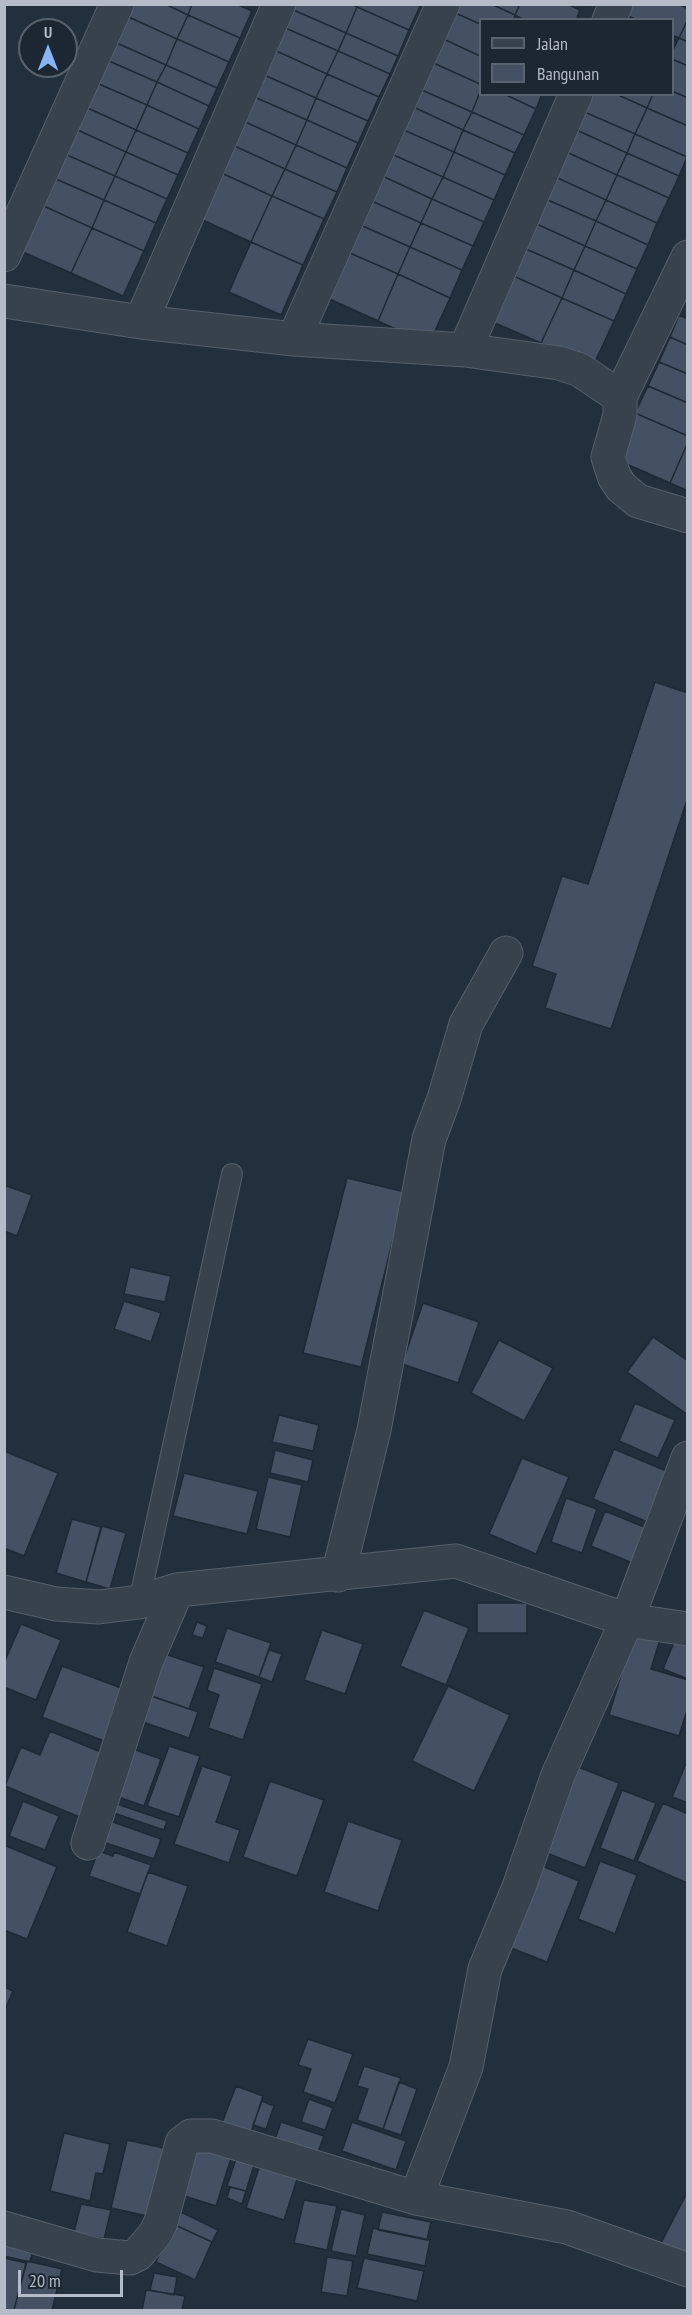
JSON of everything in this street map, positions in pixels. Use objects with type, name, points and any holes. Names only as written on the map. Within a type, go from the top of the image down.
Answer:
[{"type":"street","points":[[4,255],[117,4]]},
{"type":"street","points":[[141,322],[279,4]]},
{"type":"street","points":[[294,339],[443,4]]},
{"type":"street","points":[[610,18],[616,4]]},
{"type":"street","points":[[465,350],[575,96]]},
{"type":"street","points":[[687,257],[620,397],[620,415],[608,457],[614,476],[621,487],[638,501],[687,516]]},
{"type":"street","points":[[4,301],[141,322],[294,339],[465,350],[559,363],[580,370],[620,397]]},
{"type":"street","points":[[338,1575],[374,1430],[429,1139],[444,1100],[466,1024],[506,953]]},
{"type":"street","points":[[416,2198],[466,2067],[485,1969],[519,1887],[558,1775],[627,1620],[687,1458]]},
{"type":"street","points":[[4,1592],[56,1604],[99,1607],[139,1602],[177,1590],[456,1561],[627,1620],[687,1629]]},
{"type":"street","points":[[88,1843],[146,1662],[177,1590]]},
{"type":"street","points":[[4,2228],[97,2256],[130,2258],[138,2254],[155,2234],[179,2151],[182,2143],[190,2136],[222,2138],[416,2198],[567,2227],[687,2270]]},
{"type":"lane","points":[[139,1602],[232,1174]]},
{"type":"building","points":[[127,4],[165,4],[188,15],[177,39],[122,14]]},
{"type":"building","points":[[165,4],[192,4],[188,15]]},
{"type":"building","points":[[192,4],[236,4],[252,11],[240,38],[188,15]]},
{"type":"building","points":[[293,4],[352,4],[357,7],[346,33],[291,9]]},
{"type":"building","points":[[358,4],[416,4],[420,6],[409,30],[357,7]]},
{"type":"building","points":[[454,4],[491,4],[515,15],[514,18],[479,18],[479,24],[451,11]]},
{"type":"building","points":[[491,4],[520,4],[515,15]]},
{"type":"building","points":[[520,4],[567,4],[580,10],[577,18],[520,18],[515,15]]},
{"type":"building","points":[[628,4],[679,4],[688,9],[688,19],[679,38],[674,36],[674,18],[633,18],[624,14]]},
{"type":"building","points":[[357,7],[409,30],[398,56],[346,33]]},
{"type":"building","points":[[291,9],[346,33],[338,51],[283,27]]},
{"type":"building","points":[[451,11],[479,24],[479,56],[439,37]]},
{"type":"building","points":[[122,14],[177,39],[166,65],[110,40]]},
{"type":"building","points":[[188,15],[240,38],[229,62],[177,39]]},
{"type":"building","points":[[688,19],[688,42],[679,38]]},
{"type":"building","points":[[283,27],[338,51],[327,74],[272,49]]},
{"type":"building","points":[[346,33],[398,56],[390,74],[338,51]]},
{"type":"building","points":[[439,37],[479,56],[479,84],[429,61]]},
{"type":"building","points":[[679,38],[688,42],[688,66],[674,60],[674,48]]},
{"type":"building","points":[[177,39],[229,62],[217,88],[166,65]]},
{"type":"building","points":[[110,40],[166,65],[157,82],[102,58]]},
{"type":"building","points":[[272,49],[327,74],[316,98],[262,74]]},
{"type":"building","points":[[338,51],[390,74],[379,97],[327,74]]},
{"type":"building","points":[[102,58],[157,82],[147,105],[92,81]]},
{"type":"building","points":[[674,60],[688,66],[688,98],[674,92]]},
{"type":"building","points":[[429,61],[479,84],[479,94],[472,112],[417,88]]},
{"type":"building","points":[[166,65],[217,88],[209,106],[157,82]]},
{"type":"building","points":[[262,74],[316,98],[307,120],[252,96]]},
{"type":"building","points":[[327,74],[379,97],[368,121],[316,98]]},
{"type":"building","points":[[92,81],[147,105],[136,130],[81,105]]},
{"type":"building","points":[[157,82],[209,106],[199,129],[147,105]]},
{"type":"building","points":[[417,88],[472,112],[463,130],[409,105]]},
{"type":"building","points":[[674,92],[688,98],[688,126],[647,108],[652,96],[674,96]]},
{"type":"building","points":[[479,94],[508,96],[536,109],[524,135],[472,112]]},
{"type":"building","points":[[252,96],[307,120],[296,145],[241,120]]},
{"type":"building","points":[[508,96],[541,96],[536,109]]},
{"type":"building","points":[[586,96],[620,96],[647,108],[635,134],[580,110]]},
{"type":"building","points":[[620,96],[652,96],[647,108]]},
{"type":"building","points":[[316,98],[368,121],[358,143],[307,120]]},
{"type":"building","points":[[81,105],[136,130],[126,152],[71,127]]},
{"type":"building","points":[[147,105],[199,129],[188,153],[136,130]]},
{"type":"building","points":[[409,105],[463,130],[454,152],[399,128]]},
{"type":"building","points":[[647,108],[688,126],[687,157],[635,134]]},
{"type":"building","points":[[580,110],[635,134],[627,153],[572,128]]},
{"type":"building","points":[[472,112],[524,135],[515,153],[463,130]]},
{"type":"building","points":[[241,120],[296,145],[285,169],[230,144]]},
{"type":"building","points":[[307,120],[358,143],[347,168],[296,145]]},
{"type":"building","points":[[71,127],[126,152],[115,176],[60,152]]},
{"type":"building","points":[[399,128],[454,152],[443,177],[387,152]]},
{"type":"building","points":[[572,128],[627,153],[617,175],[562,150]]},
{"type":"building","points":[[136,130],[188,153],[178,175],[126,152]]},
{"type":"building","points":[[463,130],[515,153],[505,175],[454,152]]},
{"type":"building","points":[[635,134],[687,157],[679,176],[627,153]]},
{"type":"building","points":[[230,144],[285,169],[272,196],[217,171]]},
{"type":"building","points":[[296,145],[347,168],[337,192],[285,169]]},
{"type":"building","points":[[562,150],[617,175],[606,200],[551,175]]},
{"type":"building","points":[[60,152],[115,176],[104,200],[49,176]]},
{"type":"building","points":[[126,152],[178,175],[167,199],[115,176]]},
{"type":"building","points":[[387,152],[443,177],[432,199],[378,174]]},
{"type":"building","points":[[454,152],[505,175],[494,200],[443,177]]},
{"type":"building","points":[[627,153],[679,176],[669,198],[617,175]]},
{"type":"building","points":[[285,169],[337,192],[324,219],[272,196]]},
{"type":"building","points":[[217,171],[272,196],[251,242],[196,217]]},
{"type":"building","points":[[378,174],[432,199],[421,223],[367,199]]},
{"type":"building","points":[[551,175],[606,200],[596,221],[541,197]]},
{"type":"building","points":[[617,175],[669,198],[657,223],[606,200]]},
{"type":"building","points":[[49,176],[104,200],[92,228],[37,203]]},
{"type":"building","points":[[115,176],[167,199],[156,223],[104,200]]},
{"type":"building","points":[[443,177],[494,200],[484,222],[432,199]]},
{"type":"building","points":[[272,196],[324,219],[303,265],[251,242]]},
{"type":"building","points":[[541,197],[596,221],[585,246],[530,221]]},
{"type":"building","points":[[367,199],[421,223],[410,247],[356,223]]},
{"type":"building","points":[[432,199],[484,222],[473,246],[421,223]]},
{"type":"building","points":[[104,200],[156,223],[144,251],[92,228]]},
{"type":"building","points":[[606,200],[657,223],[648,245],[596,221]]},
{"type":"building","points":[[37,203],[92,228],[71,273],[16,249]]},
{"type":"building","points":[[530,221],[585,246],[574,270],[519,246]]},
{"type":"building","points":[[596,221],[648,245],[637,269],[585,246]]},
{"type":"building","points":[[356,223],[410,247],[398,274],[343,250]]},
{"type":"building","points":[[421,223],[473,246],[462,270],[410,247]]},
{"type":"building","points":[[92,228],[144,251],[123,296],[71,273]]},
{"type":"building","points":[[251,242],[303,265],[281,315],[229,292]]},
{"type":"building","points":[[519,246],[574,270],[562,298],[507,273]]},
{"type":"building","points":[[585,246],[637,269],[626,294],[574,270]]},
{"type":"building","points":[[410,247],[462,270],[450,298],[398,274]]},
{"type":"building","points":[[343,250],[398,274],[378,321],[323,296]]},
{"type":"building","points":[[574,270],[626,294],[614,321],[562,298]]},
{"type":"building","points":[[507,273],[562,298],[541,343],[486,319]]},
{"type":"building","points":[[398,274],[450,298],[429,344],[378,321]]},
{"type":"building","points":[[562,298],[614,321],[593,366],[541,343]]},
{"type":"building","points":[[679,315],[688,319],[688,345],[670,337]]},
{"type":"building","points":[[670,337],[688,345],[688,374],[659,362]]},
{"type":"building","points":[[659,362],[688,374],[688,403],[648,386]]},
{"type":"building","points":[[648,386],[688,403],[688,436],[635,413]]},
{"type":"building","points":[[635,413],[688,436],[688,442],[670,483],[615,459]]},
{"type":"building","points":[[688,442],[688,491],[670,483]]},
{"type":"building","points":[[655,682],[688,693],[688,797],[611,1029],[545,1008],[556,974],[532,966],[562,876],[588,884]]},
{"type":"building","points":[[347,1178],[405,1192],[361,1367],[303,1353]]},
{"type":"building","points":[[4,1185],[32,1195],[17,1236],[4,1231]]},
{"type":"building","points":[[130,1267],[171,1276],[165,1302],[124,1294]]},
{"type":"building","points":[[124,1301],[161,1313],[151,1342],[114,1329]]},
{"type":"building","points":[[423,1303],[479,1322],[458,1383],[402,1364]]},
{"type":"building","points":[[653,1337],[688,1361],[688,1415],[627,1372]]},
{"type":"building","points":[[499,1340],[553,1368],[524,1421],[471,1393]]},
{"type":"building","points":[[635,1403],[675,1420],[658,1458],[619,1441]]},
{"type":"building","points":[[279,1415],[319,1425],[313,1451],[272,1442]]},
{"type":"building","points":[[614,1449],[671,1473],[650,1523],[593,1499]]},
{"type":"building","points":[[275,1450],[313,1460],[308,1482],[270,1473]]},
{"type":"building","points":[[4,1451],[58,1473],[24,1556],[4,1548]]},
{"type":"building","points":[[522,1458],[569,1477],[536,1554],[489,1534]]},
{"type":"building","points":[[184,1473],[258,1491],[247,1534],[173,1516]]},
{"type":"building","points":[[268,1477],[302,1485],[290,1537],[256,1529]]},
{"type":"building","points":[[566,1498],[597,1509],[582,1553],[551,1542]]},
{"type":"building","points":[[605,1511],[649,1529],[635,1564],[591,1546]]},
{"type":"building","points":[[72,1519],[101,1527],[86,1582],[56,1573]]},
{"type":"building","points":[[102,1526],[126,1533],[110,1589],[86,1582]]},
{"type":"building","points":[[477,1603],[527,1603],[527,1633],[477,1633]]},
{"type":"building","points":[[424,1610],[469,1628],[446,1685],[400,1666]]},
{"type":"building","points":[[197,1622],[207,1626],[203,1638],[192,1635]]},
{"type":"building","points":[[21,1624],[61,1640],[36,1700],[4,1687],[4,1663]]},
{"type":"building","points":[[227,1628],[271,1643],[259,1677],[215,1662]]},
{"type":"building","points":[[635,1628],[661,1636],[651,1669],[688,1680],[688,1707],[679,1736],[609,1715]]},
{"type":"building","points":[[322,1630],[363,1644],[345,1694],[304,1680]]},
{"type":"building","points":[[677,1635],[688,1639],[688,1679],[663,1669]]},
{"type":"building","points":[[269,1650],[282,1654],[272,1682],[259,1677]]},
{"type":"building","points":[[159,1652],[204,1667],[189,1709],[145,1694]]},
{"type":"building","points":[[62,1666],[132,1692],[112,1744],[42,1717]]},
{"type":"building","points":[[214,1668],[262,1684],[243,1740],[208,1728],[219,1695],[207,1690]]},
{"type":"building","points":[[448,1686],[510,1715],[474,1791],[412,1761]]},
{"type":"building","points":[[146,1694],[198,1712],[189,1738],[137,1720]]},
{"type":"building","points":[[50,1731],[115,1758],[89,1821],[5,1786],[21,1747],[40,1755]]},
{"type":"building","points":[[124,1746],[161,1759],[144,1806],[107,1793]]},
{"type":"building","points":[[169,1746],[200,1756],[179,1817],[147,1806]]},
{"type":"building","points":[[688,1759],[688,1803],[672,1797]]},
{"type":"building","points":[[202,1766],[232,1776],[216,1822],[240,1830],[229,1863],[174,1844]]},
{"type":"building","points":[[578,1767],[619,1783],[585,1868],[544,1852]]},
{"type":"building","points":[[270,1781],[324,1800],[297,1876],[243,1857]]},
{"type":"building","points":[[622,1790],[656,1803],[634,1861],[600,1848]]},
{"type":"building","points":[[23,1801],[59,1816],[45,1850],[9,1836]]},
{"type":"building","points":[[114,1803],[167,1821],[164,1830],[111,1812]]},
{"type":"building","points":[[663,1803],[688,1814],[687,1883],[637,1861]]},
{"type":"building","points":[[107,1820],[161,1839],[154,1859],[100,1841]]},
{"type":"building","points":[[348,1821],[402,1840],[378,1911],[324,1892]]},
{"type":"building","points":[[4,1845],[57,1867],[27,1939],[4,1930]]},
{"type":"building","points":[[98,1851],[113,1856],[114,1852],[151,1865],[140,1894],[89,1876]]},
{"type":"building","points":[[600,1861],[637,1875],[615,1934],[578,1919]]},
{"type":"building","points":[[537,1864],[579,1881],[547,1962],[506,1946]]},
{"type":"building","points":[[148,1872],[188,1886],[167,1946],[127,1932]]},
{"type":"building","points":[[4,1987],[13,1991],[4,2012]]},
{"type":"building","points":[[308,2039],[353,2054],[335,2103],[303,2092],[311,2069],[298,2065]]},
{"type":"building","points":[[364,2066],[401,2078],[383,2129],[357,2120],[368,2089],[357,2086]]},
{"type":"building","points":[[399,2082],[417,2089],[401,2135],[383,2129]]},
{"type":"building","points":[[236,2086],[263,2096],[251,2133],[222,2123]]},
{"type":"building","points":[[309,2099],[333,2108],[325,2130],[301,2122]]},
{"type":"building","points":[[262,2101],[274,2106],[266,2129],[253,2125]]},
{"type":"building","points":[[281,2122],[324,2136],[313,2165],[271,2150]]},
{"type":"building","points":[[352,2122],[406,2141],[396,2170],[342,2151]]},
{"type":"building","points":[[64,2133],[110,2144],[103,2174],[96,2173],[90,2201],[50,2191]]},
{"type":"building","points":[[127,2140],[173,2150],[156,2218],[111,2208]]},
{"type":"building","points":[[191,2142],[232,2155],[216,2206],[175,2193]]},
{"type":"building","points":[[238,2153],[256,2159],[246,2191],[227,2186]]},
{"type":"building","points":[[263,2155],[301,2167],[284,2220],[246,2208]]},
{"type":"building","points":[[230,2187],[246,2191],[242,2204],[227,2198]]},
{"type":"building","points":[[688,2191],[688,2256],[661,2243]]},
{"type":"building","points":[[304,2200],[337,2206],[327,2250],[294,2243]]},
{"type":"building","points":[[81,2204],[111,2210],[104,2239],[74,2232]]},
{"type":"building","points":[[341,2209],[365,2215],[356,2256],[331,2251]]},
{"type":"building","points":[[181,2212],[218,2230],[212,2242],[175,2225]]},
{"type":"building","points":[[382,2212],[431,2222],[427,2240],[378,2230]]},
{"type":"building","points":[[173,2224],[212,2242],[195,2280],[156,2262]]},
{"type":"building","points":[[373,2228],[430,2240],[425,2266],[367,2254]]},
{"type":"building","points":[[4,2239],[34,2246],[30,2262],[4,2256]]},
{"type":"building","points":[[327,2257],[353,2261],[347,2296],[321,2292]]},
{"type":"building","points":[[4,2258],[26,2263],[14,2310],[4,2310]]},
{"type":"building","points":[[364,2258],[424,2271],[417,2301],[357,2288]]},
{"type":"building","points":[[27,2261],[62,2269],[52,2310],[14,2310]]},
{"type":"building","points":[[154,2273],[177,2277],[174,2295],[150,2290]]},
{"type":"building","points":[[146,2290],[185,2296],[182,2310],[142,2310]]}]
